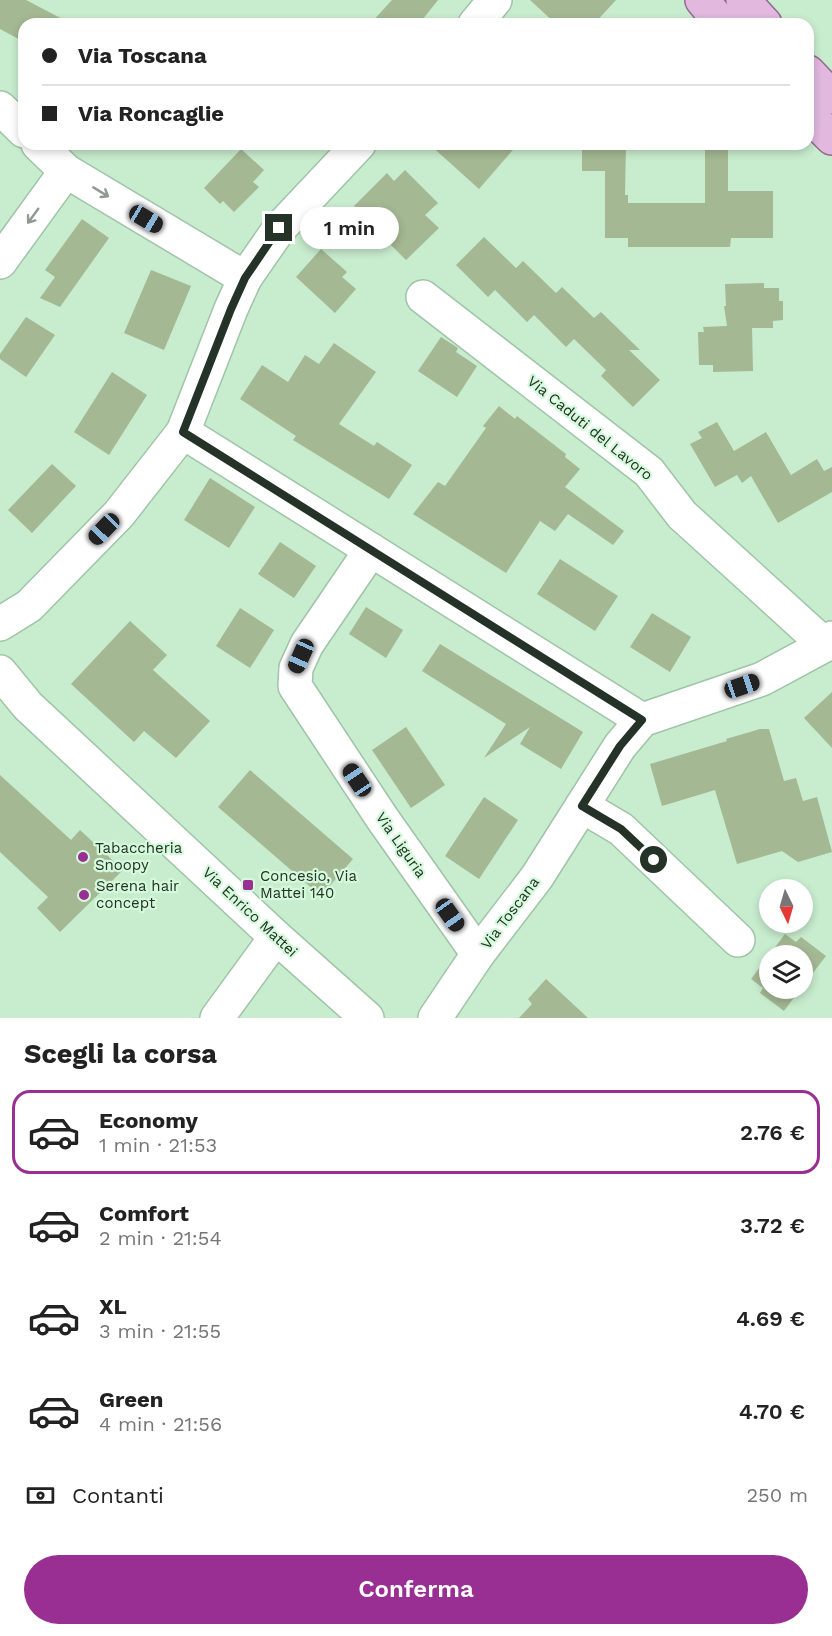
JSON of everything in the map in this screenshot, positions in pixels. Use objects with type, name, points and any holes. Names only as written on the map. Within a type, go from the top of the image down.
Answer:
[{"type":"main road","points":[[702,0],[717,18]]},
{"type":"main road","points":[[743,0],[760,18]]},
{"type":"main road","points":[[814,78],[832,97]]},
{"type":"main road","points":[[814,120],[832,138]]},
{"type":"street","points":[[480,18],[495,0]]},
{"type":"street","points":[[0,108],[18,125]]},
{"type":"street","points":[[44,150],[66,171],[245,278]]},
{"type":"street","points":[[0,624],[29,606],[119,514],[183,432],[226,320],[245,278],[279,228],[353,150]]},
{"type":"street","points":[[0,262],[66,171]]},
{"type":"street","name":"Via Caduti del Lavoro","points":[[423,297],[649,472],[679,519],[772,603],[828,641]]},
{"type":"street","points":[[183,432],[642,720],[762,680],[828,641]]},
{"type":"street","name":"Via Liguria","points":[[371,550],[307,644],[296,668],[295,686],[382,818],[478,954]]},
{"type":"street","points":[[0,656],[29,606]]},
{"type":"street","name":"Via Enrico Mattei","points":[[0,672],[14,700],[367,1018]]},
{"type":"street","name":"Via Toscana","points":[[435,1018],[478,954],[537,877],[620,746],[642,720]]},
{"type":"street","points":[[582,806],[621,829],[738,940]]},
{"type":"street","points":[[217,1018],[276,936]]},
{"type":"building","points":[[0,0],[26,0],[60,18],[18,18],[18,39],[0,29]]},
{"type":"building","points":[[392,0],[438,0],[424,18],[376,18]]},
{"type":"building","points":[[530,0],[616,0],[600,18],[550,18]]},
{"type":"building","points":[[240,150],[264,170],[253,182],[259,187],[234,212],[223,201],[220,204],[204,188]]},
{"type":"building","points":[[436,150],[513,150],[479,189]]},
{"type":"building","points":[[582,150],[626,150],[625,195],[628,195],[628,203],[705,203],[705,150],[728,150],[728,191],[773,191],[773,238],[731,238],[730,247],[628,247],[628,238],[605,238],[605,171],[582,171]]},
{"type":"building","points":[[405,170],[438,203],[425,215],[439,228],[406,260],[354,206],[387,173],[394,181]]},
{"type":"building","points":[[82,219],[109,238],[60,307],[40,298],[55,277],[45,270]]},
{"type":"building","points":[[484,237],[516,268],[523,261],[556,293],[562,287],[594,318],[601,312],[640,350],[629,350],[660,380],[633,407],[601,376],[606,370],[574,339],[566,347],[534,315],[527,322],[495,290],[488,297],[456,265]]},
{"type":"building","points":[[321,249],[347,272],[342,277],[356,289],[335,313],[296,277]]},
{"type":"building","points":[[151,270],[191,286],[164,350],[124,333]]},
{"type":"building","points":[[764,283],[764,288],[779,288],[779,301],[783,301],[783,320],[773,321],[773,328],[752,328],[753,371],[713,372],[713,365],[699,365],[698,332],[704,332],[703,327],[727,326],[724,306],[726,306],[725,284]]},
{"type":"building","points":[[26,317],[55,335],[26,377],[0,359],[0,354]]},
{"type":"building","points":[[441,337],[458,348],[456,352],[477,366],[457,397],[418,371]]},
{"type":"building","points":[[334,343],[376,372],[339,424],[374,446],[377,442],[412,465],[389,499],[293,440],[296,436],[240,399],[262,365],[288,382],[305,355],[319,364]]},
{"type":"building","points":[[112,372],[147,395],[109,455],[74,432]]},
{"type":"building","points":[[499,406],[515,419],[517,416],[566,454],[565,457],[580,469],[565,487],[624,531],[613,545],[568,514],[555,531],[540,521],[506,573],[413,514],[438,482],[445,486],[486,428],[483,426]]},
{"type":"building","points":[[717,422],[734,451],[766,432],[791,475],[817,459],[824,471],[832,467],[832,492],[778,523],[751,476],[742,483],[737,475],[715,487],[690,444],[702,438],[698,432]]},
{"type":"building","points":[[52,464],[76,486],[32,533],[8,510]]},
{"type":"building","points":[[210,478],[255,507],[229,548],[184,520]]},
{"type":"building","points":[[280,542],[316,566],[294,598],[258,574]]},
{"type":"building","points":[[560,559],[618,596],[595,631],[537,594]]},
{"type":"building","points":[[366,607],[403,630],[386,658],[349,634]]},
{"type":"building","points":[[240,608],[274,630],[250,668],[216,646]]},
{"type":"building","points":[[652,613],[691,637],[670,672],[630,647]]},
{"type":"building","points":[[130,621],[167,655],[153,670],[210,721],[176,758],[144,731],[134,742],[71,684]]},
{"type":"building","points":[[440,644],[583,732],[561,769],[520,744],[530,727],[484,758],[506,724],[422,671]]},
{"type":"building","points":[[832,692],[832,748],[804,718]]},
{"type":"building","points":[[406,727],[445,785],[411,808],[372,750]]},
{"type":"building","points":[[760,729],[769,729],[784,781],[796,778],[803,801],[817,797],[832,852],[798,862],[782,851],[737,864],[715,790],[662,806],[650,764]]},
{"type":"building","points":[[250,770],[353,859],[321,896],[218,807]]},
{"type":"building","points":[[0,775],[71,840],[80,830],[123,870],[60,932],[37,908],[48,897],[0,852]]},
{"type":"building","points":[[484,797],[518,820],[479,879],[445,856]]},
{"type":"building","points":[[785,934],[796,942],[801,937],[812,945],[777,945]]},
{"type":"building","points":[[813,946],[826,956],[813,973]]},
{"type":"building","points":[[759,968],[759,985],[751,979]]},
{"type":"building","points":[[546,979],[588,1018],[519,1018],[532,1004],[528,999]]},
{"type":"building","points":[[768,999],[793,999],[784,1011]]},
{"type":"place","name":"Tabaccheria Snoopy","points":[[83,857]]},
{"type":"place","name":"Concesio, Via Mattei 140","points":[[248,885]]},
{"type":"place","name":"Serena hair concept","points":[[84,895]]},
{"type":"route","points":[[279,228],[245,278],[183,432],[642,720],[620,746],[582,806],[621,829],[654,860]]}]
